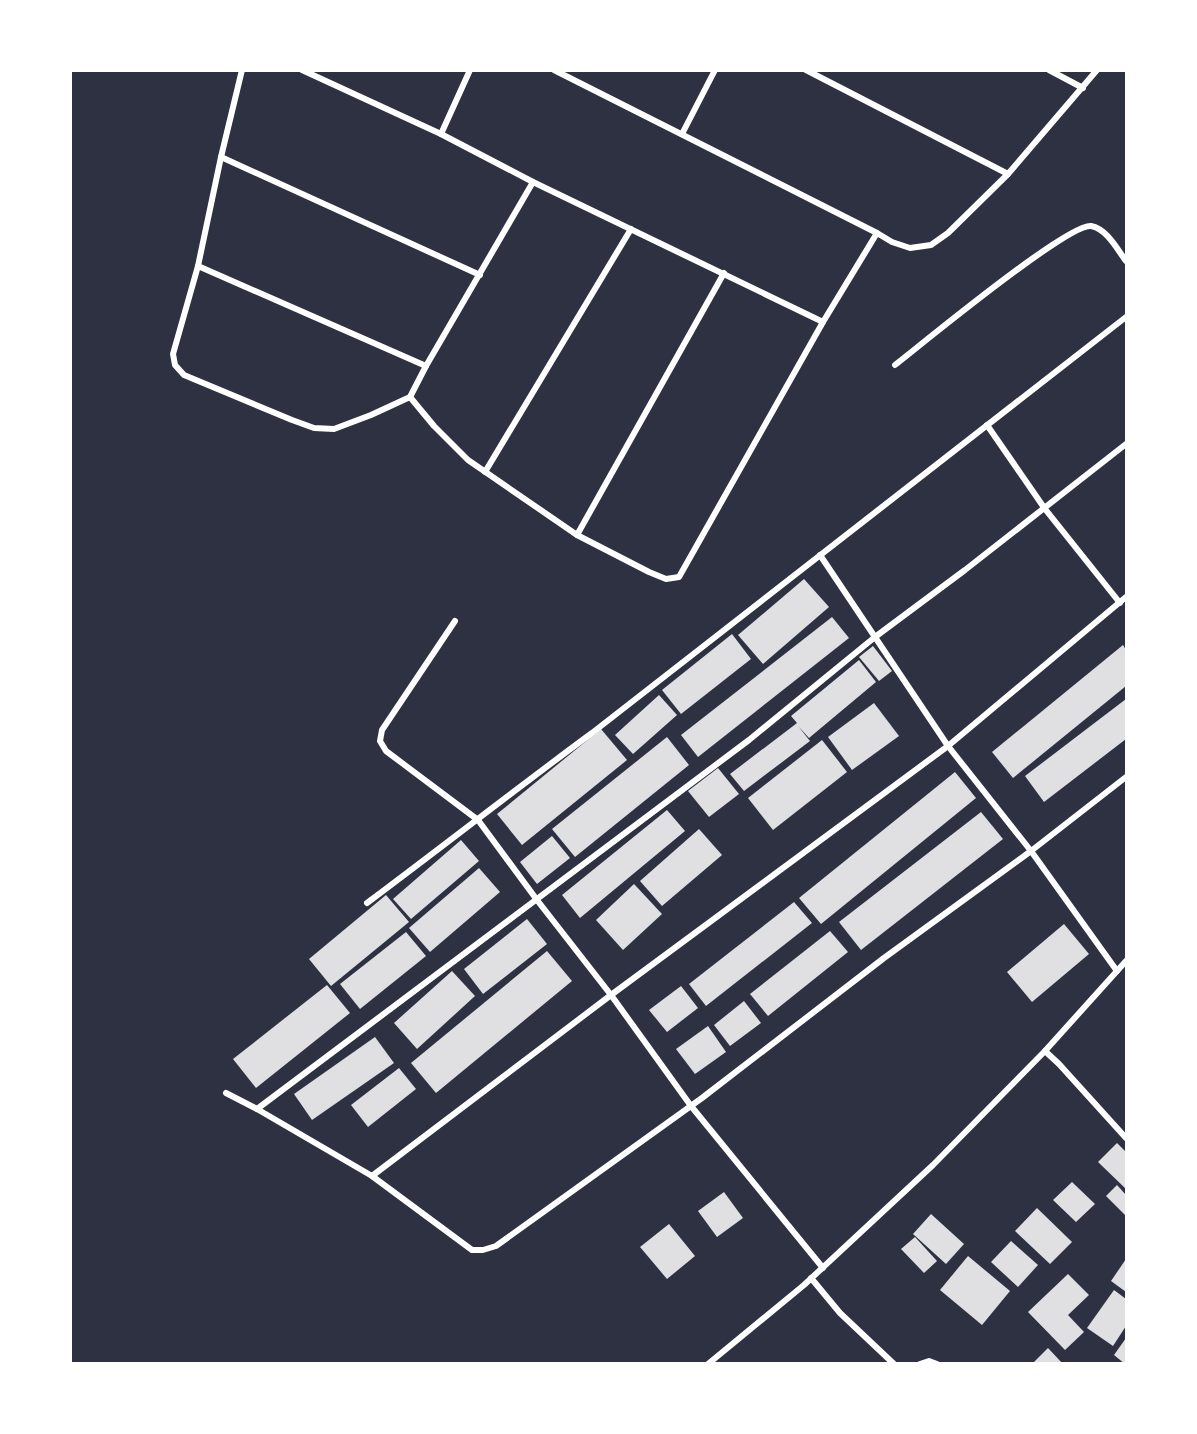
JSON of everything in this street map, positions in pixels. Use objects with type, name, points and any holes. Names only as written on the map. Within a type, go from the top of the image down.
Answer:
[{"type":"street","points":[[242,70],[198,266],[173,354],[175,365],[184,375],[292,420],[314,428],[334,429],[410,397],[534,182]]},
{"type":"street","points":[[302,70],[441,134],[534,182],[823,322]]},
{"type":"street","points":[[441,134],[470,70]]},
{"type":"street","points":[[554,70],[892,242],[910,248],[932,245],[948,233],[1008,174],[1097,70]]},
{"type":"street","points":[[682,134],[715,70]]},
{"type":"street","points":[[806,70],[1008,174]]},
{"type":"street","points":[[1048,70],[1083,88]]},
{"type":"street","points":[[221,157],[480,275]]},
{"type":"street","points":[[895,365],[1034,256],[1075,230],[1088,226],[1102,230],[1126,261]]},
{"type":"street","points":[[485,472],[631,229]]},
{"type":"street","points":[[410,397],[434,426],[468,459],[577,535],[666,579],[679,577],[823,322],[877,233]]},
{"type":"street","points":[[198,266],[426,366]]},
{"type":"street","points":[[577,535],[724,273]]},
{"type":"street","points":[[367,903],[592,733],[1126,317]]},
{"type":"street","points":[[987,425],[1045,509],[1120,603]]},
{"type":"street","points":[[257,1109],[749,740],[875,637],[1045,509],[1126,444]]},
{"type":"street","points":[[820,555],[948,746],[1030,851],[1117,971]]},
{"type":"street","points":[[372,1176],[611,995],[948,746],[1126,597]]},
{"type":"street","points":[[455,621],[382,730],[380,741],[386,751],[478,820],[611,995],[691,1106],[823,1268]]},
{"type":"street","points":[[226,1093],[372,1176],[472,1250],[483,1250],[496,1246],[691,1106],[1126,777]]},
{"type":"street","points":[[708,1364],[812,1278],[933,1165],[1045,1051],[1126,961]]},
{"type":"street","points":[[1045,1051],[1126,1138]]},
{"type":"street","points":[[812,1278],[840,1313],[894,1364]]},
{"type":"street","points":[[920,1364],[929,1361],[937,1364]]},
{"type":"building","points":[[804,579],[829,607],[763,664],[738,635]]},
{"type":"building","points":[[832,617],[849,638],[698,757],[681,735]]},
{"type":"building","points":[[732,634],[751,659],[681,714],[662,690]]},
{"type":"building","points":[[1123,645],[1126,650],[1126,686],[1013,778],[992,752]]},
{"type":"building","points":[[873,646],[892,671],[879,681],[859,657]]},
{"type":"building","points":[[859,660],[876,682],[809,738],[798,726],[810,741],[744,791],[730,774],[797,723],[791,716]]},
{"type":"building","points":[[659,695],[677,715],[633,754],[615,735]]},
{"type":"building","points":[[1126,699],[1126,739],[1044,802],[1025,776]]},
{"type":"building","points":[[874,703],[899,736],[852,770],[828,737]]},
{"type":"building","points":[[601,729],[627,760],[522,845],[497,814]]},
{"type":"building","points":[[667,737],[689,765],[575,857],[552,829]]},
{"type":"building","points":[[822,740],[847,772],[773,830],[748,798]]},
{"type":"building","points":[[718,768],[739,794],[709,817],[688,791]]},
{"type":"building","points":[[955,772],[976,798],[821,924],[799,898]]},
{"type":"building","points":[[667,810],[685,831],[580,918],[562,895]]},
{"type":"building","points":[[981,812],[1003,839],[861,950],[839,922]]},
{"type":"building","points":[[699,829],[722,855],[662,906],[640,881]]},
{"type":"building","points":[[552,836],[570,858],[537,884],[520,862]]},
{"type":"building","points":[[461,840],[479,861],[411,919],[393,899]]},
{"type":"building","points":[[479,868],[500,892],[430,952],[409,928]]},
{"type":"building","points":[[634,884],[662,914],[623,950],[596,920]]},
{"type":"building","points":[[386,895],[409,922],[331,986],[309,959]]},
{"type":"building","points":[[794,902],[812,923],[706,1006],[689,984]]},
{"type":"building","points":[[527,919],[547,944],[483,994],[464,969]]},
{"type":"building","points":[[1064,924],[1089,954],[1032,1002],[1007,972]]},
{"type":"building","points":[[830,931],[848,952],[768,1016],[750,994]]},
{"type":"building","points":[[406,932],[426,956],[360,1009],[340,984]]},
{"type":"building","points":[[547,951],[572,981],[436,1093],[411,1063]]},
{"type":"building","points":[[452,971],[475,996],[417,1049],[394,1023]]},
{"type":"building","points":[[327,985],[350,1013],[256,1088],[233,1059]]},
{"type":"building","points":[[681,986],[698,1008],[667,1032],[649,1010]]},
{"type":"building","points":[[744,1001],[761,1023],[730,1046],[714,1025]]},
{"type":"building","points":[[708,1026],[726,1052],[695,1074],[676,1049]]},
{"type":"building","points":[[375,1037],[394,1063],[312,1120],[294,1094]]},
{"type":"building","points":[[399,1068],[416,1089],[368,1127],[351,1105]]},
{"type":"building","points":[[1117,1143],[1126,1152],[1126,1189],[1098,1162]]},
{"type":"building","points":[[1072,1182],[1095,1204],[1076,1222],[1053,1200]]},
{"type":"building","points":[[1117,1185],[1126,1195],[1126,1216],[1106,1196]]},
{"type":"building","points":[[724,1192],[743,1218],[717,1237],[698,1211]]},
{"type":"building","points":[[1037,1208],[1072,1242],[1050,1264],[1015,1231]]},
{"type":"building","points":[[931,1214],[964,1244],[946,1264],[913,1234]]},
{"type":"building","points":[[669,1224],[695,1256],[667,1279],[640,1247]]},
{"type":"building","points":[[915,1237],[937,1261],[924,1273],[901,1249]]},
{"type":"building","points":[[1011,1241],[1038,1265],[1018,1287],[991,1262]]},
{"type":"building","points":[[968,1256],[1010,1291],[982,1325],[940,1290]]},
{"type":"building","points":[[1126,1259],[1126,1292],[1111,1281]]},
{"type":"building","points":[[1068,1274],[1089,1295],[1068,1315],[1084,1332],[1065,1350],[1028,1312]]},
{"type":"building","points":[[1114,1290],[1126,1299],[1126,1326],[1113,1346],[1087,1328]]},
{"type":"building","points":[[1126,1338],[1126,1364],[1125,1364],[1114,1355]]},
{"type":"building","points":[[1048,1348],[1063,1364],[1032,1364]]}]
